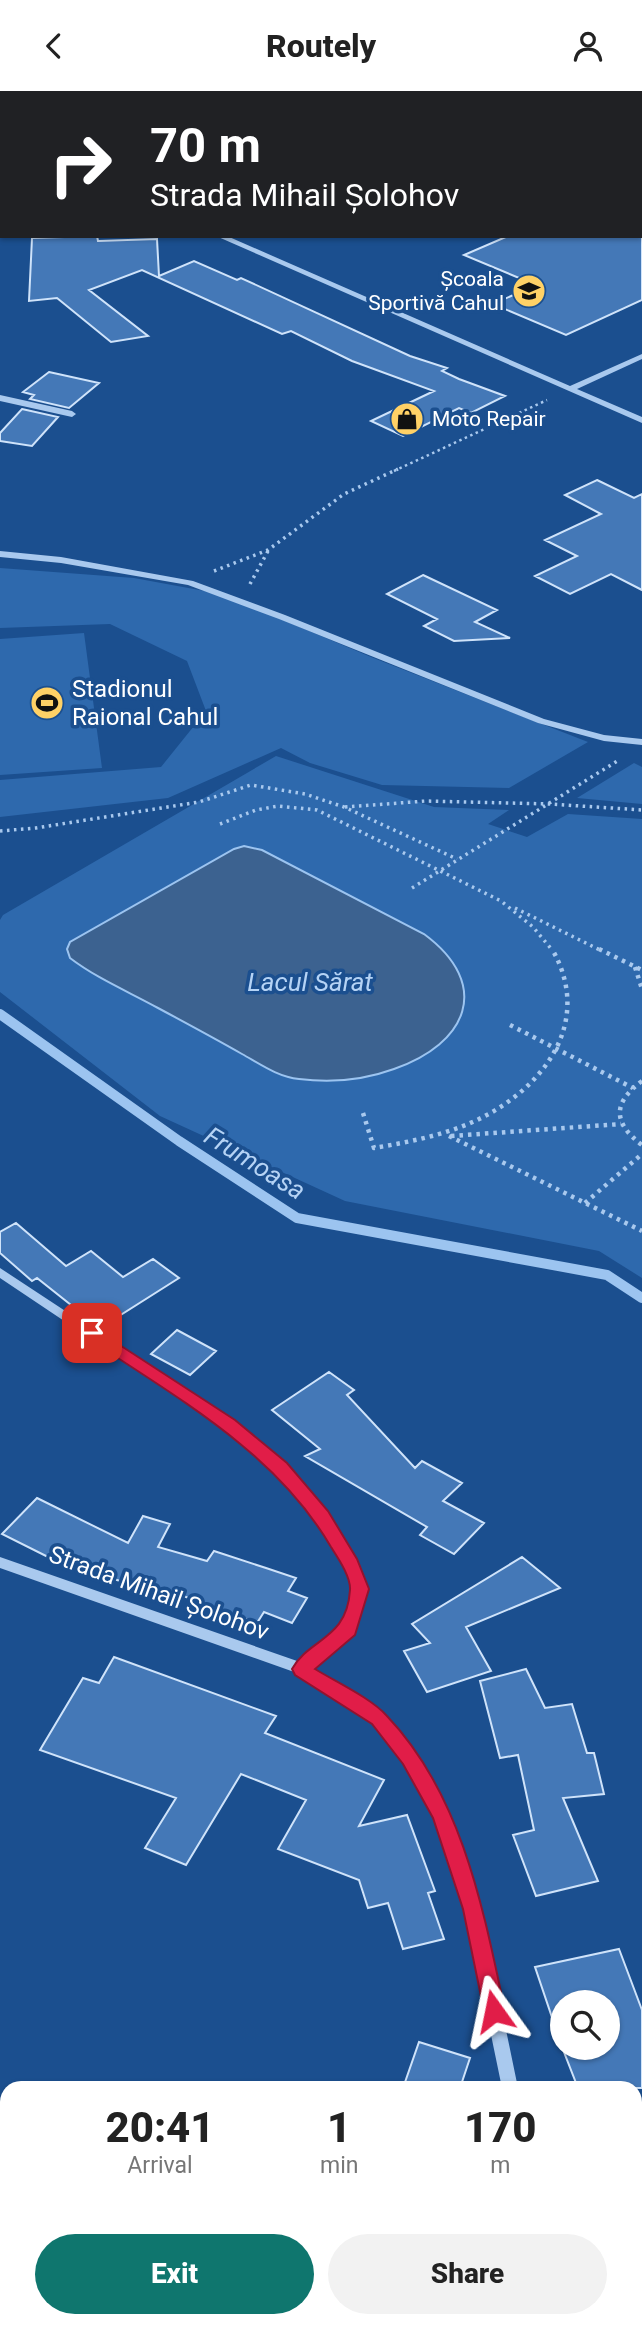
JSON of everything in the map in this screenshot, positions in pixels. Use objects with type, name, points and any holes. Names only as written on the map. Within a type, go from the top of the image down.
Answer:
[{"type":"street","points":[[225,238],[642,420]]},
{"type":"street","points":[[570,389],[642,356]]},
{"type":"street","points":[[0,398],[72,414]]},
{"type":"street","points":[[0,554],[61,560],[174,580],[282,617],[541,721],[604,738],[642,742]]},
{"type":"street","points":[[0,1272],[229,1425],[280,1468],[322,1515],[348,1559],[359,1589],[348,1629],[302,1669]]},
{"type":"street","name":"Strada Mihail Șolohov","points":[[0,1562],[302,1669],[379,1719],[410,1759],[442,1817],[473,1909],[509,2081]]},
{"type":"path","points":[[174,580],[217,570],[268,550],[344,494],[570,389]]},
{"type":"path","points":[[250,584],[268,550]]},
{"type":"path","points":[[412,888],[619,760]]},
{"type":"path","points":[[0,831],[36,828],[199,802],[251,785],[305,794],[344,807],[457,859]]},
{"type":"path","points":[[344,807],[426,801],[550,804],[642,810]]},
{"type":"path","points":[[220,824],[260,807],[298,805],[317,810],[642,970]]},
{"type":"path","points":[[448,1134],[506,1103],[529,1085],[557,1049],[567,1022],[569,999],[565,977],[556,956],[542,936],[524,918],[501,901]]},
{"type":"path","points":[[635,967],[642,989]]},
{"type":"path","points":[[510,1025],[633,1088]]},
{"type":"path","points":[[642,1081],[626,1093],[619,1107],[621,1123],[632,1139],[642,1145]]},
{"type":"path","points":[[363,1113],[374,1148],[448,1134],[621,1123]]},
{"type":"path","points":[[448,1134],[642,1231]]},
{"type":"path","points":[[585,1203],[642,1153]]},
{"type":"shaded area","points":[[0,568],[134,578],[221,594],[371,657],[588,742],[509,788],[382,785],[310,763],[281,748],[168,798],[0,817],[0,780],[161,767],[206,711],[187,661],[110,624],[0,628]]},
{"type":"shaded area","name":"Stadionul Raional Cahul","points":[[84,633],[102,768],[0,775],[0,639]]},
{"type":"shaded area","points":[[276,756],[434,807],[509,810],[488,824],[527,837],[568,814],[642,819],[642,1278],[599,1251],[345,1201],[160,1116],[0,992],[0,920],[3,915]]},
{"type":"shaded area","points":[[634,763],[642,767],[642,804],[577,798]]},
{"type":"water","name":"Lacul Sărat","points":[[244,846],[262,850],[424,934],[446,953],[459,973],[464,993],[462,1011],[454,1029],[439,1045],[419,1058],[371,1076],[335,1080],[291,1078],[262,1066],[70,958],[67,949],[70,942],[234,849]]},
{"type":"building","points":[[32,238],[97,238],[98,241],[157,239],[159,276],[194,261],[237,280],[241,278],[410,356],[447,368],[442,371],[459,379],[505,396],[471,413],[459,408],[403,436],[371,421],[434,391],[352,361],[291,331],[282,334],[142,270],[89,290],[148,336],[111,342],[57,298],[29,301]]},
{"type":"building","points":[[503,238],[642,238],[642,300],[566,335],[493,304],[536,285],[464,255]]},
{"type":"building","points":[[49,372],[99,383],[69,408],[30,399],[34,395],[23,392]]},
{"type":"building","points":[[22,409],[58,417],[32,446],[0,441],[0,433]]},
{"type":"building","points":[[597,480],[634,498],[642,494],[642,590],[611,574],[570,594],[535,576],[577,556],[545,540],[601,514],[565,495]]},
{"type":"building","points":[[423,575],[497,610],[475,622],[510,638],[454,641],[424,626],[437,619],[387,594]]},
{"type":"building","points":[[16,1223],[66,1266],[91,1251],[123,1277],[153,1259],[179,1278],[100,1328],[37,1278],[32,1281],[0,1253],[0,1232]]},
{"type":"building","points":[[177,1330],[216,1351],[190,1375],[151,1354]]},
{"type":"building","points":[[329,1372],[354,1390],[347,1395],[415,1468],[422,1461],[462,1483],[443,1501],[484,1523],[454,1554],[420,1535],[427,1527],[305,1456],[320,1449],[272,1410]]},
{"type":"building","points":[[37,1498],[128,1543],[143,1516],[170,1524],[158,1547],[207,1561],[214,1551],[296,1578],[288,1591],[307,1598],[292,1623],[264,1612],[257,1623],[167,1590],[165,1594],[62,1564],[2,1534]]},
{"type":"building","points":[[522,1557],[560,1588],[466,1627],[491,1671],[427,1692],[404,1651],[430,1643],[412,1624]]},
{"type":"building","points":[[114,1657],[276,1716],[265,1733],[384,1780],[359,1826],[407,1815],[435,1891],[428,1893],[444,1939],[403,1949],[388,1903],[368,1908],[359,1880],[278,1849],[306,1800],[241,1774],[186,1865],[145,1848],[176,1798],[40,1750],[83,1678],[99,1683]]},
{"type":"building","points":[[526,1669],[545,1708],[572,1704],[587,1753],[594,1753],[604,1794],[563,1798],[598,1881],[536,1896],[513,1835],[534,1830],[518,1755],[500,1758],[480,1681]]},
{"type":"building","points":[[619,1949],[642,2010],[642,2081],[575,2081],[567,2060],[620,2060],[620,1990],[550,1990],[550,2011],[535,1967]]},
{"type":"building","points":[[419,2042],[470,2058],[462,2081],[405,2081]]},
{"type":"waterway","name":"Frumoasa","points":[[0,1014],[179,1141],[297,1218],[607,1275],[642,1298]]},
{"type":"place","name":"Școala Sportivă Cahul","points":[[529,291]]},
{"type":"place","name":"Moto Repair","points":[[407,419]]},
{"type":"place","name":"Stadionul Raional Cahul","points":[[47,703]]},
{"type":"route","points":[[92,1333],[229,1425],[280,1468],[322,1515],[348,1559],[359,1589],[348,1629],[302,1669],[379,1719],[410,1759],[442,1817],[473,1909],[494,2011]]}]
